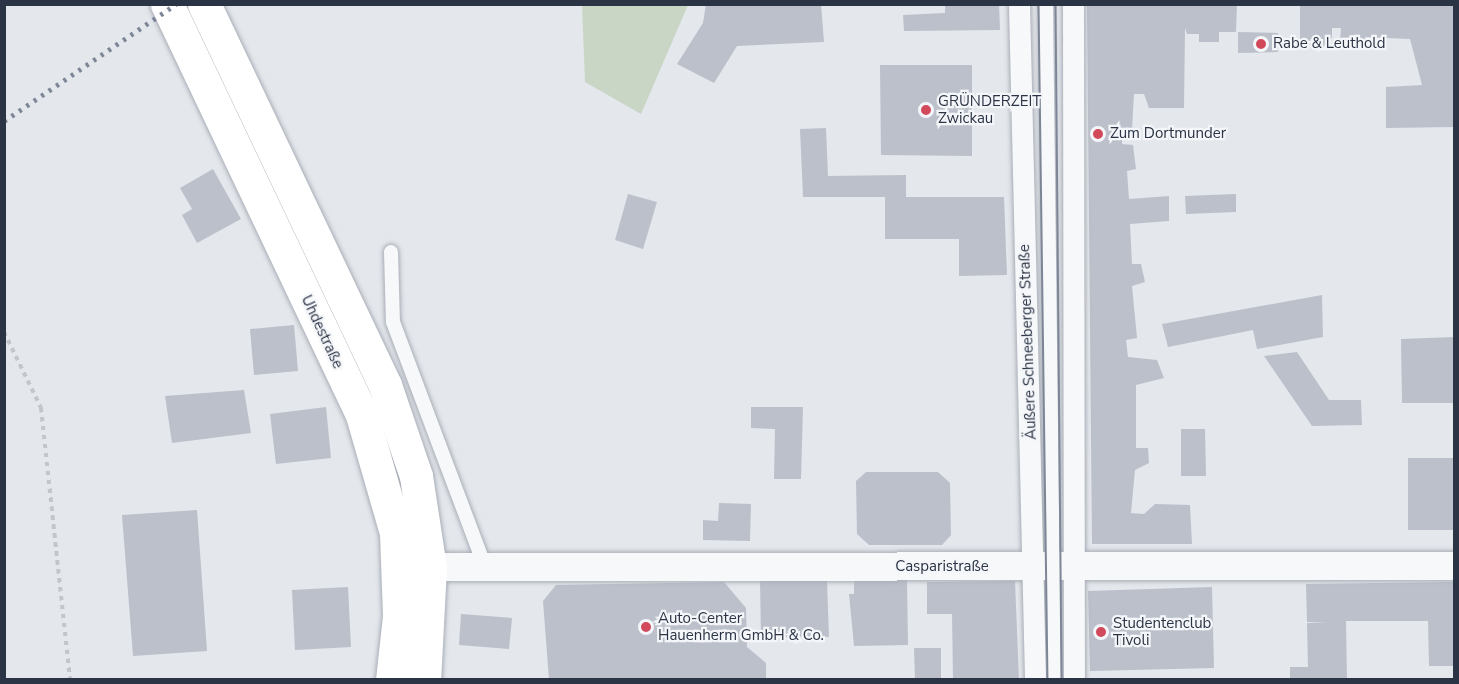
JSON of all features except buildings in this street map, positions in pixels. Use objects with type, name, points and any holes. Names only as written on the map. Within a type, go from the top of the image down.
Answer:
[{"type":"main road","name":"Uhdestraße","points":[[166,4],[362,415],[396,533],[399,616],[392,680]]},
{"type":"main road","points":[[204,4],[385,385],[416,476],[430,567],[424,680]]},
{"type":"street","name":"Äußere Schneeberger Straße","points":[[1019,4],[1054,567],[1074,680]]},
{"type":"street","name":"Äußere Schneeberger Straße","points":[[1035,680],[1054,567],[1073,4]]},
{"type":"street","name":"Casparistraße","points":[[430,567],[1455,566]]},
{"type":"lane","name":"Äußere Schneeberger Straße","points":[[1046,4],[1054,680]]},
{"type":"lane","points":[[391,252],[393,322],[485,567]]},
{"type":"path","points":[[4,332],[41,408],[70,680]]},
{"type":"green space","points":[[582,5],[688,5],[641,114],[585,82]]},
{"type":"tram line","points":[[1039,4],[1048,680]]},
{"type":"tram line","points":[[1056,4],[1062,680]]},
{"type":"railway","points":[[4,121],[176,4]]},
{"type":"place","name":"Rabe & Leuthold","points":[[1261,44]]},
{"type":"place","name":"GRÜNDERZEIT Zwickau","points":[[926,110]]},
{"type":"place","name":"Zum Dortmunder","points":[[1098,134]]},
{"type":"place","name":"Auto-Center Hauenherm GmbH & Co.","points":[[646,627]]},
{"type":"place","name":"Studentenclub Tivoli","points":[[1101,632]]}]
